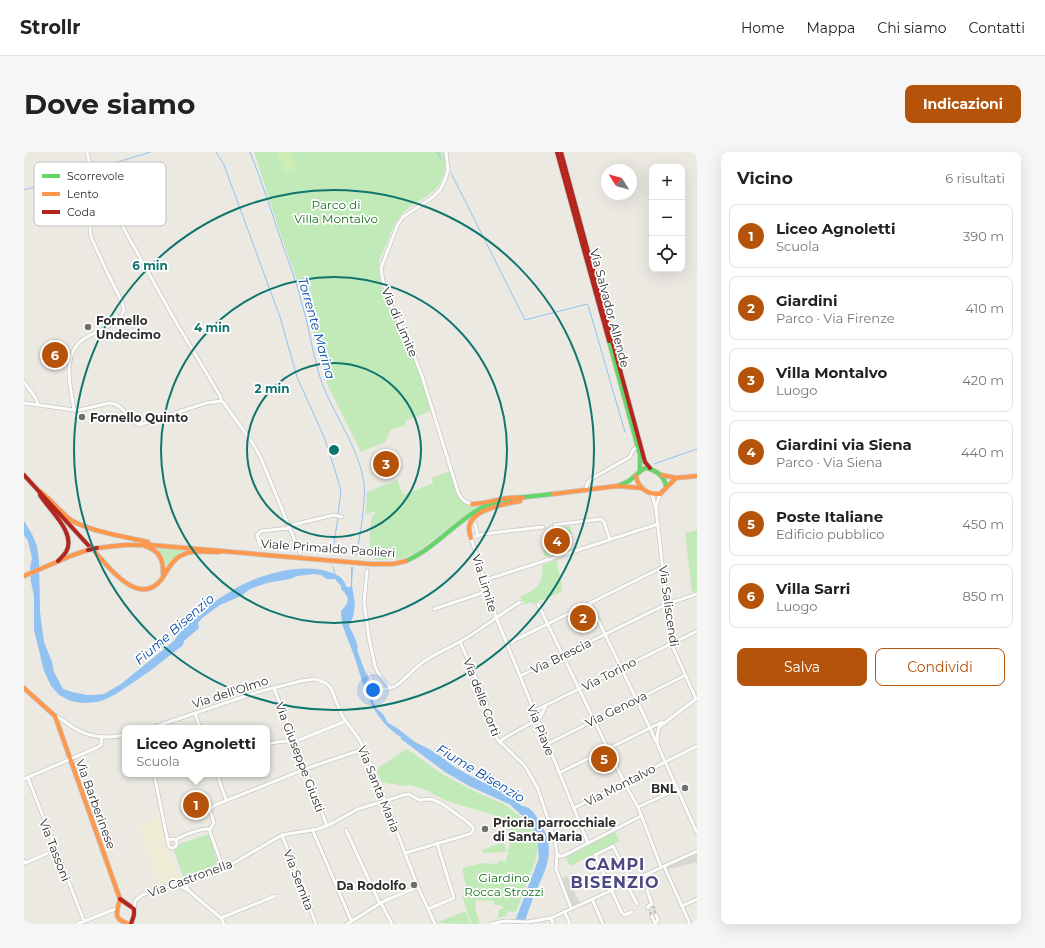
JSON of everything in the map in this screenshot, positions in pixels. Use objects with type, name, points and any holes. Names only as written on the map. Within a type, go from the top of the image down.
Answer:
[{"type":"main road","name":"Via Salvador Allende","points":[[557,152],[638,447],[641,462],[640,470]]},
{"type":"main road","name":"Via Salvador Allende","points":[[561,152],[644,456],[650,468]]},
{"type":"main road","points":[[640,470],[650,468],[660,474],[676,478],[697,476]]},
{"type":"main road","name":"Viale Primaldo Paolieri","points":[[618,486],[636,476],[640,470]]},
{"type":"main road","points":[[660,474],[664,479],[666,487]]},
{"type":"main road","points":[[24,475],[88,548]]},
{"type":"main road","points":[[636,476],[637,483],[642,488]]},
{"type":"main road","points":[[652,494],[660,494],[676,478]]},
{"type":"main road","name":"Viale Primaldo Paolieri","points":[[24,576],[88,548],[96,550],[119,544],[158,545],[390,564],[404,562],[420,556],[467,518],[482,508],[496,503],[618,486],[642,488],[652,494]]},
{"type":"main road","points":[[39,491],[49,498],[70,519],[82,526],[158,545]]},
{"type":"main road","points":[[39,491],[45,505],[65,528],[69,538],[70,543],[68,550],[56,561]]},
{"type":"main road","points":[[472,504],[480,504],[498,498],[517,496],[525,498]]},
{"type":"main road","points":[[471,538],[469,525],[478,514],[495,507],[518,502],[525,498]]},
{"type":"main road","points":[[135,544],[151,547],[159,554],[163,561],[163,575]]},
{"type":"main road","points":[[96,550],[120,580],[136,588],[145,589],[154,586],[159,582],[170,564],[182,554],[192,552],[232,551]]},
{"type":"main road","points":[[24,688],[55,716]]},
{"type":"main road","name":"Via Barberinese","points":[[55,716],[120,899],[117,914]]},
{"type":"main road","points":[[117,914],[120,920],[127,923],[131,922],[134,915],[134,909],[120,899]]},
{"type":"main road","points":[[119,907],[126,904]]},
{"type":"street","points":[[87,152],[90,162]]},
{"type":"street","name":"Via di Limite","points":[[448,152],[448,170],[440,190],[433,197],[403,217],[398,224],[381,268],[389,300],[422,376],[458,492],[465,502],[472,504]]},
{"type":"street","points":[[74,410],[69,373],[73,352],[83,340],[113,323],[120,317],[124,310],[122,302],[91,237],[90,226]]},
{"type":"street","points":[[123,226],[219,394],[221,398],[220,401]]},
{"type":"street","points":[[24,382],[35,397],[38,404]]},
{"type":"street","points":[[24,403],[74,410],[112,403],[120,406],[134,423],[139,425],[206,403],[220,401],[225,404],[260,456],[300,553]]},
{"type":"street","points":[[586,490],[587,484],[591,479],[630,457],[633,450],[638,447]]},
{"type":"street","name":"Via Saliscendi","points":[[652,494],[658,524],[671,643],[696,698]]},
{"type":"street","name":"Via Saliscendi","points":[[656,509],[660,494]]},
{"type":"street","points":[[260,546],[257,535],[261,531],[290,528],[292,525],[334,515],[342,517]]},
{"type":"street","points":[[554,525],[603,520],[610,540]]},
{"type":"street","name":"Via Limite","points":[[475,524],[478,536]]},
{"type":"street","points":[[485,580],[658,524]]},
{"type":"street","name":"Via Limite","points":[[390,688],[400,682],[417,666],[432,656],[460,642],[496,617],[471,538],[483,534],[543,527]]},
{"type":"street","points":[[507,644],[663,567]]},
{"type":"street","points":[[367,571],[364,602],[369,638],[375,666],[378,673],[390,688]]},
{"type":"street","points":[[434,609],[488,591]]},
{"type":"street","name":"Via Brescia","points":[[520,676],[667,604],[697,594]]},
{"type":"street","points":[[496,617],[520,602]]},
{"type":"street","points":[[590,603],[635,700],[666,762],[697,833]]},
{"type":"street","points":[[538,604],[638,808],[663,867],[666,870],[690,924]]},
{"type":"street","name":"Via Piave","points":[[496,617],[588,843]]},
{"type":"street","name":"Via Torino","points":[[534,711],[697,631]]},
{"type":"street","name":"Via delle Corti","points":[[460,642],[484,696],[497,739],[520,760],[534,782],[551,827],[557,853],[556,869],[571,908]]},
{"type":"street","points":[[369,674],[376,686],[382,689],[390,688]]},
{"type":"street","name":"Via Genova","points":[[547,744],[686,675]]},
{"type":"street","name":"Via dell'Olmo","points":[[160,725],[274,688],[305,680],[317,680]]},
{"type":"street","name":"Via Santa Maria","points":[[317,680],[324,682],[332,688],[340,711],[364,749],[418,887],[435,924]]},
{"type":"street","name":"Via Giuseppe Giusti","points":[[274,688],[327,826]]},
{"type":"street","points":[[24,692],[32,695]]},
{"type":"street","points":[[658,746],[657,736],[659,728],[696,698]]},
{"type":"street","points":[[499,742],[506,736],[540,718],[546,705]]},
{"type":"street","points":[[195,713],[199,725]]},
{"type":"street","points":[[55,716],[84,733],[102,737],[122,735]]},
{"type":"street","points":[[559,774],[674,716]]},
{"type":"street","points":[[270,743],[299,740],[346,721]]},
{"type":"street","points":[[26,778],[100,746],[102,743],[102,737]]},
{"type":"street","name":"Via Montalvo","points":[[574,808],[697,746]]},
{"type":"street","points":[[210,829],[214,823],[211,808],[215,804],[305,769],[364,749]]},
{"type":"street","points":[[155,777],[169,840],[168,845],[173,848],[177,845],[176,840]]},
{"type":"street","points":[[218,777],[226,800]]},
{"type":"street","name":"Via Tassoni","points":[[26,778],[84,921]]},
{"type":"street","points":[[638,808],[678,789]]},
{"type":"street","name":"Via Castronella","points":[[134,909],[135,901],[142,895],[222,868],[238,861],[282,835],[313,831],[327,826],[355,810],[408,794],[419,800],[426,799],[442,803],[471,825],[473,830],[470,834],[437,843]]},
{"type":"street","points":[[557,853],[559,856],[562,856],[641,816]]},
{"type":"street","points":[[169,840],[176,840],[181,837],[210,829]]},
{"type":"street","points":[[210,829],[222,868]]},
{"type":"street","points":[[346,830],[380,904],[392,924]]},
{"type":"street","points":[[313,831],[351,920]]},
{"type":"street","name":"Via Semita","points":[[282,835],[316,924]]},
{"type":"street","points":[[405,853],[437,843],[454,898],[428,909]]},
{"type":"street","points":[[631,881],[613,846],[595,855],[622,913],[624,915],[632,912]]},
{"type":"street","points":[[24,861],[25,863],[55,850]]},
{"type":"street","points":[[491,924],[504,921],[528,922],[551,918],[697,851]]},
{"type":"street","points":[[184,881],[190,892]]},
{"type":"street","points":[[176,884],[190,892],[221,918],[222,924]]},
{"type":"street","points":[[626,884],[637,904]]},
{"type":"street","points":[[347,924],[351,920],[380,904],[418,887]]},
{"type":"street","points":[[647,890],[653,905],[648,906],[648,908]]},
{"type":"street","points":[[221,918],[275,896]]},
{"type":"street","points":[[592,899],[603,924]]},
{"type":"street","points":[[682,906],[697,900]]},
{"type":"street","points":[[77,924],[119,907]]},
{"type":"street","points":[[110,911],[117,914]]},
{"type":"street","points":[[564,911],[570,924]]},
{"type":"street","points":[[655,924],[658,920],[656,915]]},
{"type":"street","points":[[504,916],[504,921]]},
{"type":"street","points":[[652,916],[655,924]]},
{"type":"street","points":[[551,918],[553,924]]},
{"type":"shaded area","points":[[160,818],[162,833],[166,844],[161,846],[162,848],[168,848],[180,877],[178,880],[158,886],[139,825]]},
{"type":"shaded area","points":[[697,851],[697,862],[666,870],[664,866]]},
{"type":"shaded area","points":[[567,876],[580,904],[570,909],[558,880]]},
{"type":"green space","name":"Parco di Villa Montalvo","points":[[254,152],[443,152],[445,167],[441,181],[432,192],[414,204],[399,218],[380,256],[379,268],[380,280],[388,305],[413,358],[431,411],[405,421],[405,425],[391,430],[385,442],[361,452],[329,388],[305,301],[282,239]]},
{"type":"green space","points":[[277,152],[291,152],[297,170],[285,174]]},
{"type":"green space","points":[[450,471],[458,493],[465,501],[476,506],[476,508],[416,553],[400,559],[375,560],[372,555],[370,544],[370,527],[372,516],[375,514],[375,511],[366,514],[367,492],[397,480],[403,495],[433,483],[432,478]]},
{"type":"green space","points":[[570,526],[572,534],[569,536],[571,546],[545,557],[543,547],[548,530],[554,532],[559,528]]},
{"type":"green space","points":[[697,530],[697,591],[692,592],[685,533]]},
{"type":"green space","points":[[156,548],[184,550],[173,558],[166,566],[164,557]]},
{"type":"green space","points":[[556,560],[562,586],[561,592],[533,604],[530,602],[525,605],[520,596],[531,591],[538,585],[542,576],[542,565]]},
{"type":"green space","points":[[587,608],[594,621],[579,628],[572,616]]},
{"type":"green space","name":"Giardino Rocca Strozzi","points":[[407,749],[442,774],[505,805],[525,820],[535,831],[538,847],[535,863],[516,912],[508,911],[506,916],[498,918],[499,909],[504,909],[502,907],[494,905],[494,901],[476,900],[475,908],[480,924],[472,924],[462,897],[468,895],[462,868],[483,863],[497,864],[499,860],[503,862],[506,861],[510,842],[509,832],[504,818],[447,801],[426,790],[410,785],[403,786],[382,782],[376,769]]},
{"type":"green space","points":[[615,832],[620,841],[570,866],[565,857]]},
{"type":"green space","points":[[209,834],[219,867],[184,878],[174,851],[179,844]]},
{"type":"green space","points":[[504,842],[507,852],[483,853],[482,850]]},
{"type":"green space","points":[[466,911],[470,924],[436,923]]},
{"type":"water","points":[[24,521],[37,546],[39,561],[40,612],[44,642],[52,662],[54,672],[63,689],[87,695],[104,694],[121,684],[174,641],[187,625],[204,610],[222,597],[250,581],[285,570],[310,569],[321,570],[336,575],[341,578],[347,587],[350,587],[351,567],[353,567],[352,585],[355,605],[353,617],[349,626],[355,638],[358,647],[357,650],[370,686],[373,702],[377,709],[383,714],[388,723],[415,742],[429,749],[456,768],[482,782],[495,786],[504,791],[508,794],[508,796],[522,806],[529,808],[536,816],[546,834],[549,853],[548,862],[524,924],[514,924],[539,858],[537,834],[526,819],[509,804],[471,787],[445,772],[401,739],[401,737],[384,723],[373,707],[364,688],[355,657],[342,624],[341,611],[348,600],[341,589],[341,586],[335,579],[327,579],[321,575],[314,574],[297,576],[290,579],[267,583],[250,589],[241,596],[220,605],[202,618],[198,623],[199,628],[184,641],[183,645],[150,671],[116,694],[97,702],[82,703],[71,701],[59,695],[51,686],[44,671],[34,630],[34,596],[30,568],[32,558],[28,541],[24,535]]},
{"type":"waterway","points":[[118,162],[151,152]]},
{"type":"waterway","points":[[216,152],[224,165],[280,317],[297,377],[324,437],[341,491],[338,514]]},
{"type":"waterway","name":"Torrente Marina","points":[[250,152],[298,288],[322,383],[327,396],[352,444],[361,469],[364,483],[364,499],[361,529],[356,555]]},
{"type":"waterway","points":[[438,152],[441,159]]},
{"type":"waterway","points":[[451,173],[525,320],[587,304],[588,305],[625,432]]},
{"type":"waterway","points":[[24,190],[34,187]]},
{"type":"waterway","points":[[654,464],[697,449]]},
{"type":"waterway","points":[[334,543],[338,517]]},
{"type":"waterway","points":[[333,567],[335,574]]},
{"type":"tunnel","points":[[653,906],[656,915]]},
{"type":"tunnel","points":[[648,908],[652,916]]},
{"type":"traffic: fast","points":[[609,341],[640,455],[640,470]]},
{"type":"traffic: fast","points":[[620,485],[629,481],[643,469],[647,468],[660,474],[666,487]]},
{"type":"traffic: fast","points":[[406,561],[426,549],[471,514],[489,504],[526,497],[553,494]]},
{"type":"traffic: slow","points":[[662,475],[676,478],[697,476]]},
{"type":"traffic: slow","points":[[636,476],[639,484],[644,490],[656,494],[660,494],[676,478]]},
{"type":"traffic: slow","points":[[553,494],[617,486],[642,488]]},
{"type":"traffic: slow","points":[[39,491],[67,517],[78,524],[119,536],[148,542]]},
{"type":"traffic: slow","points":[[472,504],[516,497],[523,498]]},
{"type":"traffic: slow","points":[[471,538],[469,532],[471,522],[481,512],[520,501]]},
{"type":"traffic: slow","points":[[97,548],[124,545],[151,545],[371,564],[393,564],[406,561]]},
{"type":"traffic: slow","points":[[145,546],[154,550],[160,556],[163,564],[163,574]]},
{"type":"traffic: slow","points":[[24,576],[88,550]]},
{"type":"traffic: slow","points":[[95,552],[108,567],[125,582],[134,587],[143,589],[152,587],[161,580],[171,564],[180,556],[189,552],[219,552]]},
{"type":"traffic: slow","points":[[24,688],[55,716],[120,899],[117,915],[120,920],[128,924]]},
{"type":"traffic: jam","points":[[557,152],[609,341]]},
{"type":"traffic: jam","points":[[561,152],[645,462],[650,468]]},
{"type":"traffic: jam","points":[[24,475],[89,546]]},
{"type":"traffic: jam","points":[[40,495],[60,522],[68,537],[66,552],[58,561]]},
{"type":"traffic: jam","points":[[88,550],[97,548]]},
{"type":"traffic: jam","points":[[120,899],[134,909],[131,924]]},
{"type":"place","name":"Fornello Undecimo","points":[[88,327]]},
{"type":"place","name":"Villa Sarri","points":[[55,355]]},
{"type":"place","name":"Fornello Quinto","points":[[82,417]]},
{"type":"place","name":"Villa Montalvo","points":[[386,464]]},
{"type":"place","name":"Giardini via Siena","points":[[557,541]]},
{"type":"place","name":"Giardini","points":[[583,618]]},
{"type":"place","name":"Poste Italiane","points":[[604,759]]},
{"type":"place","name":"BNL","points":[[685,788]]},
{"type":"place","name":"Liceo Agnoletti","points":[[196,805]]},
{"type":"place","name":"Prioria parrocchiale di Santa Maria","points":[[485,829]]},
{"type":"place","name":"Da Rodolfo","points":[[414,885]]},
{"type":"district","name":"CAMPI BISENZIO","points":[[615,873]]},
{"type":"water label","name":"Fiume Bisenzio","points":[[174,629]]},
{"type":"water label","name":"Fiume Bisenzio","points":[[481,773]]}]
